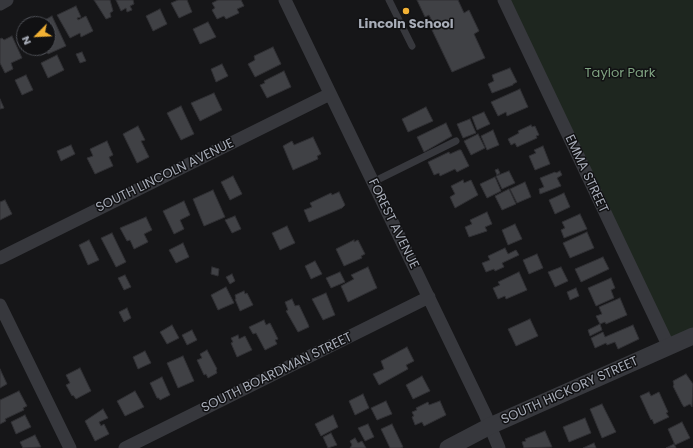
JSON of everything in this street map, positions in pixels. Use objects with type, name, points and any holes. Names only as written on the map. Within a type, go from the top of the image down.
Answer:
[{"type":"street","points":[[0,4],[7,0]]},
{"type":"street","name":"FOREST AVENUE","points":[[285,0],[429,297],[499,448]]},
{"type":"street","name":"EMMA STREET","points":[[504,0],[669,347]]},
{"type":"street","name":"SOUTH LINCOLN AVENUE","points":[[0,258],[330,94]]},
{"type":"street","name":"SOUTH BOARDMAN STREET","points":[[125,448],[429,297]]},
{"type":"street","points":[[0,305],[70,448]]},
{"type":"street","name":"SOUTH HICKORY STREET","points":[[448,448],[490,426],[693,336]]},
{"type":"lane","points":[[389,0],[412,46]]},
{"type":"lane","points":[[373,182],[456,141]]},
{"type":"green space","name":"Taylor Park","points":[[504,0],[693,0],[693,336],[669,347]]},
{"type":"building","points":[[94,0],[110,0],[113,11],[110,13],[111,17],[106,19]]},
{"type":"building","points":[[116,0],[133,0],[134,4],[130,6],[132,10],[127,12],[126,8],[121,11]]},
{"type":"building","points":[[178,0],[187,0],[192,12],[179,18],[171,3]]},
{"type":"building","points":[[218,0],[241,0],[244,6],[237,9],[239,13],[226,19],[224,16],[217,19],[212,10],[215,8],[212,3]]},
{"type":"building","points":[[417,0],[458,0],[464,13],[469,10],[479,31],[474,34],[485,58],[452,72],[432,30],[436,29],[429,15],[425,17]]},
{"type":"building","points":[[76,6],[81,17],[77,18],[78,20],[86,16],[93,31],[81,37],[80,33],[70,38],[57,15]]},
{"type":"building","points":[[160,9],[167,24],[153,31],[146,16]]},
{"type":"building","points":[[208,22],[216,37],[200,44],[193,29]]},
{"type":"building","points":[[56,25],[66,46],[56,50]]},
{"type":"building","points":[[12,36],[16,45],[16,56],[21,56],[22,58],[11,63],[13,69],[5,73],[0,63],[0,39],[2,38],[4,40]]},
{"type":"building","points":[[273,47],[281,64],[255,77],[248,64],[255,60],[254,56]]},
{"type":"building","points":[[82,52],[86,61],[80,63],[76,54]]},
{"type":"building","points":[[56,56],[64,70],[48,78],[41,63]]},
{"type":"building","points":[[222,64],[228,76],[216,82],[211,69]]},
{"type":"building","points":[[510,68],[517,82],[492,93],[488,84],[494,81],[492,75]]},
{"type":"building","points":[[284,71],[291,87],[267,98],[260,85],[265,83],[264,81]]},
{"type":"building","points":[[26,75],[33,90],[22,95],[15,80]]},
{"type":"building","points":[[520,89],[528,107],[507,116],[506,112],[498,116],[491,102]]},
{"type":"building","points":[[214,93],[222,110],[200,121],[191,103]]},
{"type":"building","points":[[0,99],[4,108],[0,109]]},
{"type":"building","points":[[181,106],[194,134],[181,140],[167,113]]},
{"type":"building","points":[[426,107],[433,121],[408,132],[402,119]]},
{"type":"building","points":[[484,112],[490,124],[477,130],[472,117]]},
{"type":"building","points":[[470,119],[476,133],[463,138],[457,124]]},
{"type":"building","points":[[446,123],[452,136],[424,152],[417,137]]},
{"type":"building","points":[[531,125],[532,127],[535,126],[539,135],[536,136],[537,138],[517,147],[515,143],[511,145],[508,139],[519,133],[518,131]]},
{"type":"building","points":[[138,126],[145,140],[141,141],[149,157],[137,163],[123,134]]},
{"type":"building","points":[[493,130],[499,145],[487,150],[481,136]]},
{"type":"building","points":[[478,134],[485,148],[471,155],[464,141]]},
{"type":"building","points":[[313,137],[321,154],[317,156],[318,159],[293,170],[283,146],[292,141],[294,145]]},
{"type":"building","points":[[107,141],[113,155],[109,157],[113,166],[95,174],[87,158],[93,156],[90,149]]},
{"type":"building","points":[[71,145],[75,154],[61,161],[57,151]]},
{"type":"building","points":[[543,146],[550,164],[535,170],[529,156],[536,153],[534,150]]},
{"type":"building","points":[[461,150],[469,166],[457,172],[455,169],[440,176],[439,173],[434,175],[428,162],[449,152],[450,154]]},
{"type":"building","points":[[498,169],[500,173],[497,175],[495,170]]},
{"type":"building","points":[[509,171],[515,183],[502,189],[496,176]]},
{"type":"building","points":[[560,171],[562,175],[557,178],[561,186],[540,194],[539,189],[544,187],[540,178]]},
{"type":"building","points":[[233,176],[242,194],[230,200],[221,182]]},
{"type":"building","points":[[495,177],[501,191],[487,198],[480,184]]},
{"type":"building","points":[[463,180],[464,183],[471,180],[478,195],[455,208],[450,197],[455,194],[451,186]]},
{"type":"building","points":[[525,182],[531,197],[517,203],[510,189]]},
{"type":"building","points":[[509,189],[516,204],[502,210],[495,196]]},
{"type":"building","points":[[213,190],[225,217],[204,226],[193,199]]},
{"type":"building","points":[[339,192],[345,205],[342,208],[309,222],[304,210],[312,207],[310,203],[331,193],[332,195]]},
{"type":"building","points":[[564,193],[570,207],[555,214],[549,200]]},
{"type":"building","points":[[5,200],[12,214],[0,220],[0,202]]},
{"type":"building","points":[[184,201],[190,215],[180,220],[184,229],[174,234],[163,211]]},
{"type":"building","points":[[487,212],[492,224],[485,227],[487,231],[469,237],[465,227],[472,224],[470,220]]},
{"type":"building","points":[[580,214],[587,229],[564,238],[561,230],[565,228],[562,222]]},
{"type":"building","points":[[235,216],[241,229],[232,233],[225,220]]},
{"type":"building","points":[[146,217],[152,230],[144,234],[148,242],[134,249],[130,240],[127,241],[120,228]]},
{"type":"building","points":[[515,224],[522,239],[508,245],[502,230]]},
{"type":"building","points":[[287,226],[295,243],[280,250],[272,233]]},
{"type":"building","points":[[587,232],[594,248],[570,258],[563,243]]},
{"type":"building","points":[[112,233],[126,262],[116,267],[101,238]]},
{"type":"building","points":[[89,240],[99,260],[88,265],[79,245]]},
{"type":"building","points":[[354,240],[354,242],[358,240],[365,254],[361,256],[362,258],[344,266],[336,249]]},
{"type":"building","points":[[183,243],[189,257],[176,263],[169,250]]},
{"type":"building","points":[[505,248],[508,254],[516,250],[519,255],[502,263],[504,267],[495,271],[494,269],[486,272],[482,263],[490,260],[488,256]]},
{"type":"building","points":[[537,254],[543,268],[529,274],[523,260]]},
{"type":"building","points":[[603,257],[609,269],[581,282],[575,269]]},
{"type":"building","points":[[315,261],[322,274],[311,279],[305,266]]},
{"type":"building","points":[[212,267],[219,269],[218,276],[211,274]]},
{"type":"building","points":[[368,267],[377,288],[348,302],[341,286],[354,279],[351,275]]},
{"type":"building","points":[[561,267],[568,281],[555,287],[548,272]]},
{"type":"building","points":[[340,272],[345,282],[331,288],[326,278]]},
{"type":"building","points":[[519,272],[527,290],[506,299],[505,296],[498,299],[493,288],[500,285],[498,282]]},
{"type":"building","points":[[232,274],[235,281],[230,284],[226,277]]},
{"type":"building","points":[[125,275],[131,287],[124,290],[118,278]]},
{"type":"building","points":[[611,278],[615,288],[611,290],[614,298],[596,306],[588,288]]},
{"type":"building","points":[[226,287],[234,303],[218,310],[211,295]]},
{"type":"building","points":[[576,288],[579,296],[570,300],[567,292]]},
{"type":"building","points":[[244,291],[245,294],[247,293],[253,305],[240,311],[235,295]]},
{"type":"building","points":[[326,293],[335,315],[323,320],[312,299]]},
{"type":"building","points":[[620,298],[627,315],[606,324],[605,322],[600,324],[596,316],[602,314],[599,307]]},
{"type":"building","points":[[292,299],[295,306],[299,305],[309,327],[298,332],[286,311],[288,310],[285,302]]},
{"type":"building","points":[[127,308],[131,318],[124,322],[119,312]]},
{"type":"building","points":[[530,319],[538,336],[516,346],[508,329]]},
{"type":"building","points":[[264,320],[266,325],[270,323],[278,339],[275,340],[277,344],[265,350],[256,333],[253,334],[249,327]]},
{"type":"building","points":[[600,324],[602,330],[590,336],[588,330]]},
{"type":"building","points":[[172,325],[179,338],[167,344],[160,332]]},
{"type":"building","points":[[633,325],[639,339],[618,349],[615,342],[607,345],[606,343],[595,348],[591,338],[603,332],[605,337]]},
{"type":"building","points":[[192,330],[197,340],[187,345],[182,335]]},
{"type":"building","points":[[238,335],[239,339],[245,336],[252,350],[237,357],[231,343],[233,342],[231,338]]},
{"type":"building","points":[[407,347],[414,361],[406,365],[408,369],[379,385],[373,374],[384,369],[381,361]]},
{"type":"building","points":[[207,350],[217,369],[217,373],[208,378],[206,374],[204,375],[197,360],[202,358],[200,354]]},
{"type":"building","points":[[145,351],[151,363],[138,369],[133,357]]},
{"type":"building","points":[[183,356],[194,381],[178,388],[167,363]]},
{"type":"building","points":[[80,368],[91,391],[76,399],[73,395],[72,396],[66,385],[70,383],[66,375]]},
{"type":"building","points":[[0,369],[7,384],[0,388]]},
{"type":"building","points":[[686,374],[693,384],[692,407],[690,404],[684,407],[673,386],[673,381]]},
{"type":"building","points":[[422,376],[430,391],[413,399],[406,385]]},
{"type":"building","points":[[162,377],[170,395],[160,400],[157,398],[150,383]]},
{"type":"building","points":[[19,391],[27,406],[23,408],[24,410],[5,419],[6,421],[0,424],[0,400]]},
{"type":"building","points":[[135,391],[144,407],[125,416],[117,401]]},
{"type":"building","points":[[649,392],[651,396],[659,392],[668,412],[666,413],[669,417],[654,424],[640,396]]},
{"type":"building","points":[[363,394],[369,408],[355,415],[349,401]]},
{"type":"building","points":[[386,401],[392,414],[377,420],[371,408]]},
{"type":"building","points":[[440,401],[446,415],[424,426],[422,422],[415,425],[412,412],[417,410],[416,408],[428,402],[429,405]]},
{"type":"building","points":[[602,404],[616,432],[602,438],[590,409]]},
{"type":"building","points":[[103,409],[108,418],[99,422],[101,426],[104,424],[109,434],[95,441],[85,421]]},
{"type":"building","points":[[25,415],[31,427],[16,434],[11,422]]},
{"type":"building","points":[[333,415],[338,427],[321,436],[315,424]]},
{"type":"building","points":[[585,418],[591,433],[569,442],[563,427]]},
{"type":"building","points":[[682,422],[690,438],[675,445],[668,429]]},
{"type":"building","points":[[368,424],[374,437],[365,441],[358,428]]},
{"type":"building","points":[[392,424],[403,447],[401,448],[390,448],[381,429]]},
{"type":"building","points":[[545,431],[552,447],[524,448],[522,442],[526,441],[525,439]]},
{"type":"building","points":[[331,433],[337,445],[328,448],[323,437]]},
{"type":"building","points":[[35,435],[41,447],[23,448],[20,442]]},
{"type":"building","points":[[355,438],[358,443],[362,441],[366,448],[350,448],[352,445],[350,441]]},
{"type":"building","points":[[594,443],[596,448],[583,448]]},
{"type":"building","points":[[674,444],[676,448],[666,448]]},
{"type":"place","name":"Lincoln School","points":[[406,11]]}]
